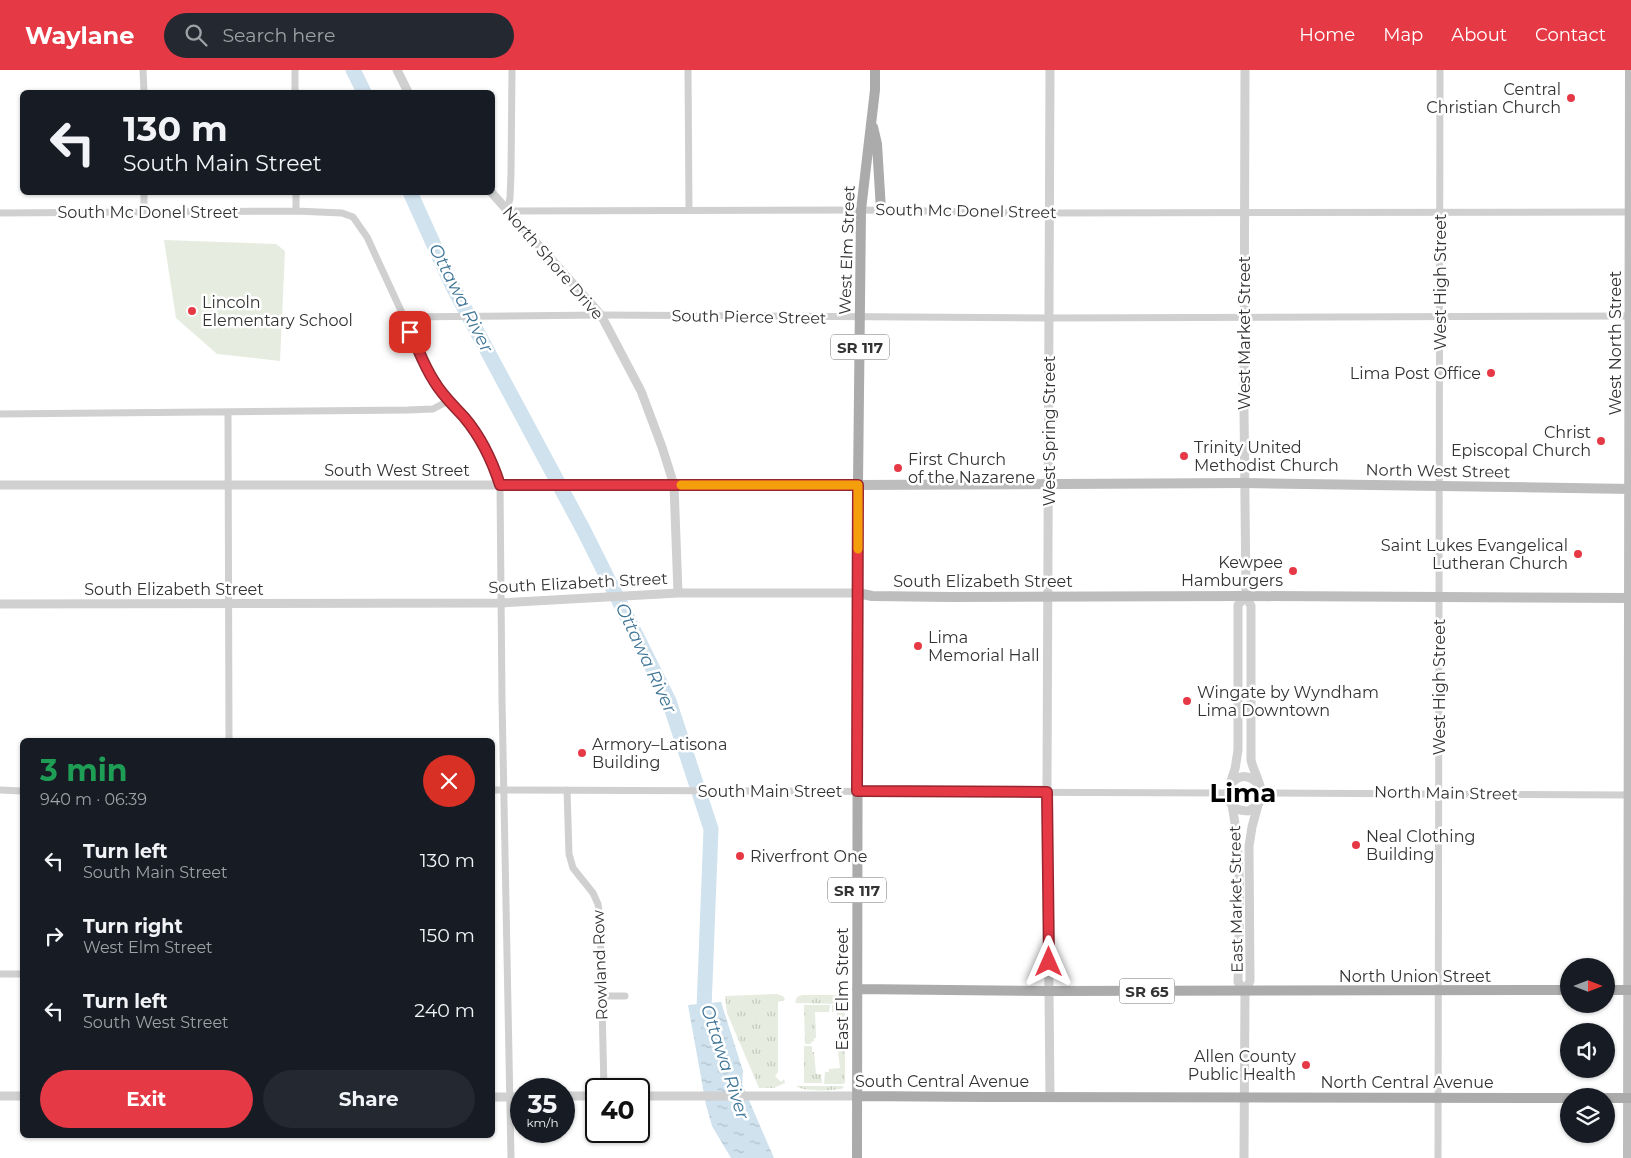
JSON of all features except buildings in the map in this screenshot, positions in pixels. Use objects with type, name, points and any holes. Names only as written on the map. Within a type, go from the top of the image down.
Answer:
[{"type":"main road","name":"West Elm Street","points":[[857,791],[861,210],[875,70]]},
{"type":"main road","name":"West North Street","points":[[1628,1158],[1630,1098],[1630,70]]},
{"type":"main road","points":[[871,120],[877,144],[881,210]]},
{"type":"main road","name":"North West Street","points":[[1245,483],[1630,489]]},
{"type":"main road","name":"South West Street","points":[[858,485],[1245,483]]},
{"type":"main road","name":"South Elizabeth Street","points":[[858,593],[872,596],[1630,598]]},
{"type":"main road","name":"East Elm Street","points":[[857,791],[857,1158]]},
{"type":"main road","name":"SR 65","points":[[857,989],[1245,991]]},
{"type":"main road","name":"North Union Street","points":[[1245,991],[1560,990]]},
{"type":"main road","points":[[1615,990],[1630,990]]},
{"type":"main road","name":"South Central Avenue","points":[[857,1096],[1244,1097]]},
{"type":"main road","name":"North Central Avenue","points":[[1244,1097],[1560,1098]]},
{"type":"main road","points":[[1615,1098],[1630,1098]]},
{"type":"street","points":[[144,70],[144,90]]},
{"type":"street","points":[[295,70],[295,90]]},
{"type":"street","points":[[396,70],[407,90]]},
{"type":"street","points":[[507,212],[510,198],[511,174],[512,70]]},
{"type":"street","points":[[688,70],[689,210]]},
{"type":"street","name":"West Spring Street","points":[[1050,70],[1047,792],[1050,1097]]},
{"type":"street","name":"West Market Street","points":[[1245,70],[1246,596],[1251,606],[1251,760],[1254,774],[1261,789]]},
{"type":"street","name":"West High Street","points":[[1438,1158],[1440,70]]},
{"type":"street","points":[[144,195],[144,212]]},
{"type":"street","points":[[296,195],[296,212]]},
{"type":"street","name":"North Shore Drive","points":[[493,195],[601,315],[641,391],[674,485],[678,593]]},
{"type":"street","name":"South Mc Donel Street","points":[[507,212],[689,210],[881,210],[1049,213],[1630,212]]},
{"type":"street","name":"South Mc Donel Street","points":[[0,212],[342,213],[353,217],[367,237],[404,317]]},
{"type":"street","name":"South Pierce Street","points":[[404,317],[601,315],[860,318],[1630,316]]},
{"type":"street","points":[[404,317],[433,380],[448,401],[464,417],[484,447],[492,461],[500,485],[503,790],[510,1097],[495,1097]]},
{"type":"street","points":[[0,414],[408,410],[437,408],[448,401]]},
{"type":"street","points":[[228,412],[229,738]]},
{"type":"street","name":"South West Street","points":[[0,485],[858,485]]},
{"type":"street","name":"South Elizabeth Street","points":[[0,604],[500,603],[639,594],[858,593]]},
{"type":"street","name":"West Market Street","points":[[1229,789],[1238,750],[1238,604],[1246,596]]},
{"type":"street","points":[[1245,777],[1255,780],[1261,789],[1258,805],[1254,808],[1242,811],[1232,805],[1229,789],[1239,778],[1245,777]]},
{"type":"street","name":"South Main Street","points":[[495,790],[1047,792],[1229,789]]},
{"type":"street","name":"North Main Street","points":[[1261,789],[1630,795]]},
{"type":"street","points":[[0,790],[20,790]]},
{"type":"street","name":"Rowland Row","points":[[568,790],[569,854],[573,868],[593,892],[598,904],[604,1078]]},
{"type":"street","name":"East Market Street","points":[[1232,805],[1238,852],[1238,982],[1245,991]]},
{"type":"street","name":"East Market Street","points":[[1244,1158],[1245,991],[1250,981],[1249,846],[1258,805]]},
{"type":"street","points":[[0,974],[20,974]]},
{"type":"street","points":[[602,996],[626,996]]},
{"type":"street","points":[[0,1096],[20,1096]]},
{"type":"street","name":"South Central Avenue","points":[[650,1096],[857,1096]]},
{"type":"street","points":[[511,1143],[511,1158]]},
{"type":"green space","points":[[164,240],[276,244],[285,251],[280,361],[217,354],[176,318]]},
{"type":"green space","points":[[777,994],[783,996],[785,1000],[778,1002],[778,1072],[775,1076],[781,1082],[784,1079],[785,1083],[774,1088],[759,1088],[727,1013],[725,996]]},
{"type":"green space","points":[[802,995],[845,995],[845,1004],[795,1003],[797,997]]},
{"type":"green space","points":[[804,1005],[830,1005],[829,1012],[815,1012],[816,1038],[814,1038],[811,1044],[805,1044]]},
{"type":"green space","points":[[832,1005],[845,1005],[845,1083],[842,1084],[824,1084],[825,1072],[829,1072],[829,1069],[840,1068],[838,1051],[840,1050],[840,1033],[838,1033],[840,1016],[837,1016],[837,1012],[832,1012]]},
{"type":"green space","points":[[804,1046],[812,1046],[816,1074],[821,1074],[822,1083],[804,1083]]},
{"type":"green space","points":[[796,1086],[842,1086],[844,1088],[819,1090]]},
{"type":"water","points":[[721,1002],[743,1071],[742,1084],[774,1158],[731,1158],[712,1126],[706,1105],[688,1005]]},
{"type":"waterway","name":"Ottawa River","points":[[353,70],[363,90]]},
{"type":"waterway","name":"Ottawa River","points":[[411,195],[452,285],[584,531],[669,701],[711,829],[704,1008],[709,1023]]},
{"type":"slow traffic","points":[[681,485],[858,485],[858,549]]},
{"type":"place","name":"Central Christian Church","points":[[1571,98]]},
{"type":"place","name":"Lincoln Elementary School","points":[[192,311]]},
{"type":"place","name":"Lima Post Office","points":[[1491,373]]},
{"type":"place","name":"Christ Episcopal Church","points":[[1601,441]]},
{"type":"place","name":"Trinity United Methodist Church","points":[[1184,456]]},
{"type":"place","name":"First Church of the Nazarene","points":[[898,468]]},
{"type":"place","name":"Saint Lukes Evangelical Lutheran Church","points":[[1578,554]]},
{"type":"place","name":"Kewpee Hamburgers","points":[[1293,571]]},
{"type":"place","name":"Lima Memorial Hall","points":[[918,646]]},
{"type":"place","name":"Wingate by Wyndham Lima Downtown","points":[[1187,701]]},
{"type":"place","name":"Armory–Latisona Building","points":[[582,753]]},
{"type":"place","name":"Neal Clothing Building","points":[[1356,845]]},
{"type":"place","name":"Riverfront One","points":[[740,856]]},
{"type":"place","name":"Allen County Public Health","points":[[1306,1065]]},
{"type":"district","name":"Lima","points":[[1243,793]]},
{"type":"route","points":[[410,332],[433,380],[448,401],[464,417],[484,447],[492,461],[500,485],[858,485],[857,791],[1047,792],[1049,962]]}]
